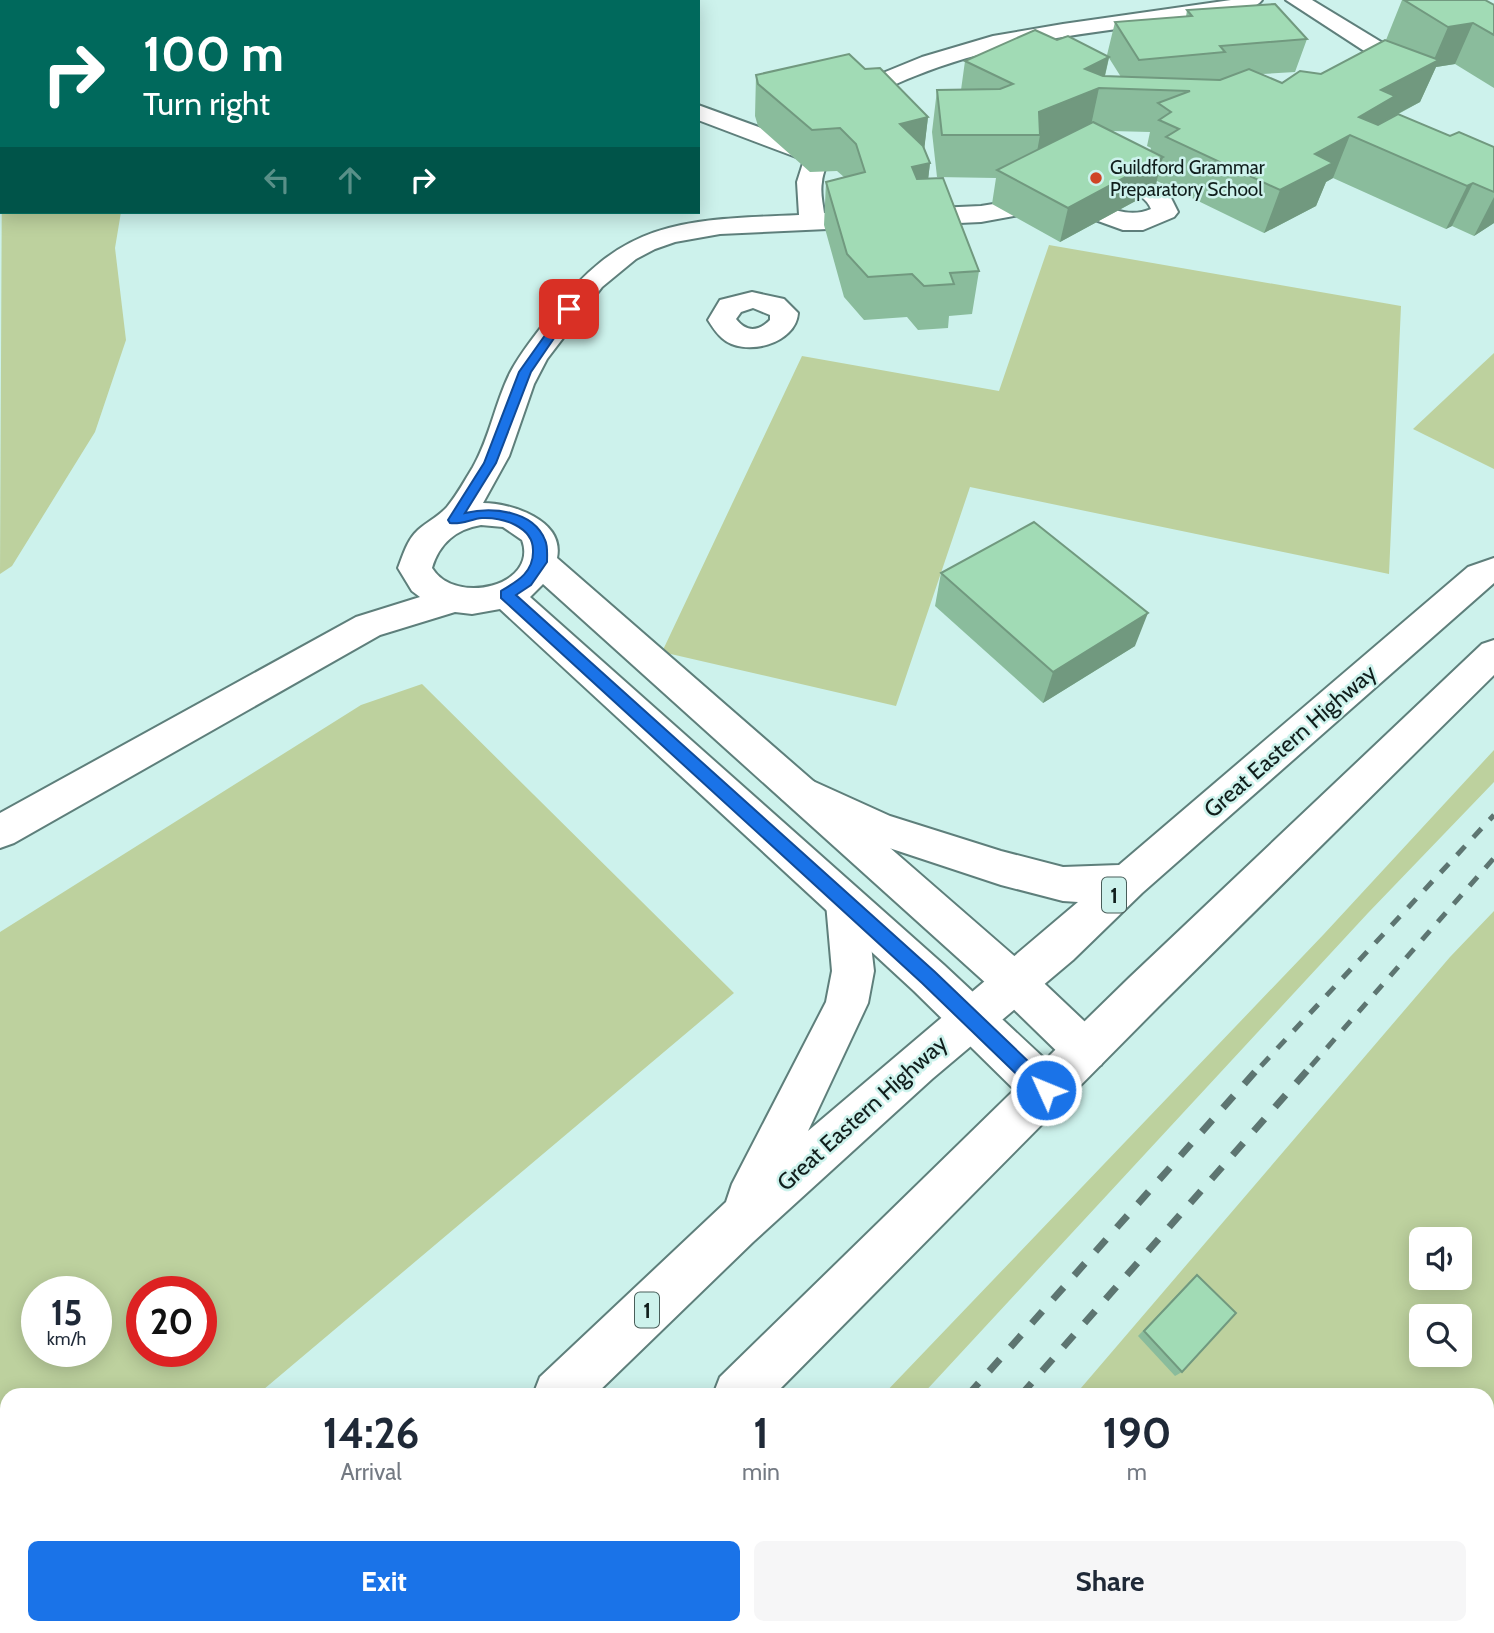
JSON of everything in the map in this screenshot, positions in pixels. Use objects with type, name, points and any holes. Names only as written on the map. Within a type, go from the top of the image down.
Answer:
[{"type":"main road","points":[[812,222],[809,182],[817,157],[845,106],[880,82],[930,62],[993,43],[1231,7],[1251,0]]},
{"type":"main road","points":[[1297,0],[1383,53]]},
{"type":"main road","points":[[700,113],[817,157]]},
{"type":"main road","points":[[454,520],[490,463],[525,372],[583,289],[614,261],[647,242],[677,232],[720,226],[981,214],[1051,202]]},
{"type":"main road","points":[[415,568],[425,585],[444,597],[471,602],[506,595],[527,582],[540,562],[540,541],[490,463]]},
{"type":"main road","points":[[368,626],[415,568],[422,545],[430,535],[454,520],[482,513],[508,516],[529,526]]},
{"type":"main road","points":[[540,562],[1013,981],[1086,1051]]},
{"type":"main road","name":"Great Eastern Highway","points":[[565,1388],[736,1225],[970,1018],[1058,947],[1128,881],[1480,575],[1494,570]]},
{"type":"main road","points":[[506,595],[846,902],[1046,1090]]},
{"type":"main road","points":[[0,832],[368,626],[455,599]]},
{"type":"main road","points":[[745,1388],[1494,653]]},
{"type":"main road","points":[[795,788],[879,829],[1001,869],[1063,884],[1093,885],[1128,881]]},
{"type":"main road","points":[[736,1225],[806,1090],[847,1003],[853,971],[846,902]]},
{"type":"green space","points":[[2,214],[121,214],[115,248],[126,340],[95,432],[12,566],[0,574]]},
{"type":"green space","points":[[1049,245],[1401,306],[1389,574],[970,487],[896,706],[662,652],[802,356],[999,391]]},
{"type":"green space","points":[[1494,353],[1494,469],[1413,429]]},
{"type":"green space","points":[[422,684],[734,993],[265,1388],[0,1388],[0,932],[361,705]]},
{"type":"green space","points":[[1494,750],[1494,782],[1368,913],[928,1388],[890,1388],[1324,934]]},
{"type":"green space","points":[[1494,911],[1494,1388],[1081,1388],[1450,957]]},
{"type":"building","points":[[1404,0],[1485,0],[1494,5],[1494,35],[1473,23],[1448,27]]},
{"type":"building","points":[[1275,4],[1307,39],[1220,46],[1225,52],[1139,60],[1115,22],[1192,16],[1187,10]]},
{"type":"building","points":[[1035,30],[1057,40],[1068,36],[1109,57],[1085,69],[1103,76],[1220,80],[1249,69],[1282,83],[1300,71],[1321,74],[1385,40],[1439,60],[1381,90],[1395,96],[1359,117],[1378,125],[1398,114],[1450,136],[1459,132],[1494,147],[1494,192],[1473,183],[1467,186],[1350,135],[1315,154],[1333,163],[1280,190],[1166,137],[1179,129],[1159,120],[1171,112],[1158,103],[1190,91],[1099,88],[1039,112],[1040,135],[942,135],[937,90],[1000,89],[1013,84],[965,61]]},
{"type":"building","points":[[849,54],[865,69],[880,68],[928,117],[900,124],[923,146],[930,163],[912,167],[917,179],[943,178],[979,271],[950,273],[954,284],[924,286],[912,274],[868,277],[847,254],[826,182],[865,172],[856,144],[840,128],[812,130],[758,84],[756,75]]},
{"type":"building","points":[[1093,122],[1163,157],[1068,208],[997,170]]},
{"type":"building","points":[[1034,522],[1148,613],[1053,672],[941,573]]},
{"type":"building","points":[[1197,1275],[1236,1313],[1182,1372],[1144,1331]]},
{"type":"railway","points":[[1261,1066],[1494,815]]},
{"type":"railway","points":[[1311,1066],[1494,858]]},
{"type":"railway","points":[[974,1388],[1262,1064]]},
{"type":"railway","points":[[1027,1388],[1313,1064]]},
{"type":"place","name":"Guildford Grammar Preparatory School","points":[[1096,178]]},
{"type":"route","points":[[569,309],[525,372],[490,463],[454,520],[482,513],[508,516],[529,526],[540,541],[540,562],[527,582],[506,595],[929,978],[1046,1090]]}]
